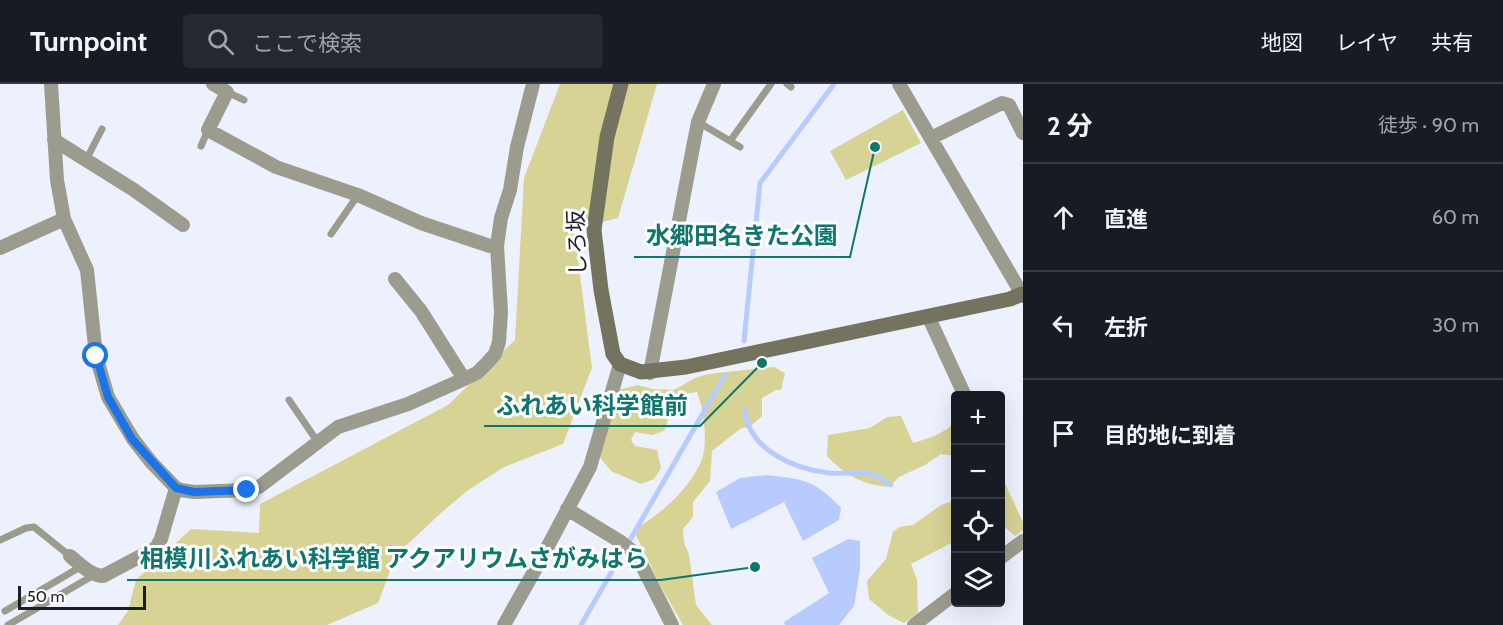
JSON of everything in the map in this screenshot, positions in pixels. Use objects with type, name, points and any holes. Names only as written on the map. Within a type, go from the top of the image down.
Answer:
[{"type":"street","points":[[51,84],[57,180],[64,219],[87,270],[96,356],[108,397],[132,439],[176,488],[194,492],[253,489],[338,427],[408,404],[477,373],[495,354],[499,342],[501,312],[497,246],[501,218],[510,190],[517,147],[533,84]]},
{"type":"street","points":[[213,84],[227,92],[208,130],[276,166],[358,195],[421,224],[482,245],[497,246]]},
{"type":"street","name":"しろ坂","points":[[620,364],[614,354],[603,300],[594,230],[607,137],[621,84]]},
{"type":"street","points":[[650,373],[670,257],[698,122],[714,84]]},
{"type":"street","points":[[504,625],[590,467],[620,364],[650,373],[686,367],[928,318],[1023,295],[899,84]]},
{"type":"street","points":[[931,138],[1002,103],[1009,105],[1023,133]]},
{"type":"street","points":[[54,140],[134,190],[183,225]]},
{"type":"street","points":[[0,248],[64,219]]},
{"type":"street","points":[[395,279],[422,311],[464,379]]},
{"type":"street","points":[[928,318],[963,391]]},
{"type":"street","points":[[70,556],[99,576],[108,574],[156,548],[176,488]]},
{"type":"street","points":[[567,509],[621,542],[636,554],[672,625]]},
{"type":"street","points":[[1005,554],[1023,541]]},
{"type":"street","points":[[914,625],[951,597]]},
{"type":"lane","points":[[730,141],[771,84]]},
{"type":"lane","points":[[227,92],[244,100]]},
{"type":"lane","points":[[698,122],[740,147]]},
{"type":"lane","points":[[86,160],[102,129]]},
{"type":"lane","points":[[201,146],[208,130]]},
{"type":"lane","points":[[331,234],[358,195]]},
{"type":"lane","points":[[289,400],[317,441]]},
{"type":"lane","points":[[0,540],[26,528],[34,527],[70,556]]},
{"type":"lane","points":[[5,611],[82,566]]},
{"type":"lane","points":[[8,625],[94,574]]},
{"type":"shaded area","points":[[560,84],[657,84],[618,218],[574,229],[592,368],[563,444],[504,467],[467,491],[396,555],[378,603],[327,625],[118,625],[128,611],[136,580],[191,529],[259,533],[260,504],[448,405],[515,340],[524,178]]},
{"type":"shaded area","points":[[903,110],[921,143],[846,180],[830,151]]},
{"type":"shaded area","points":[[774,367],[785,373],[781,390],[776,390],[762,398],[762,416],[751,426],[740,429],[712,451],[710,481],[693,502],[693,517],[683,529],[696,605],[712,625],[683,625],[659,583],[635,529],[680,493],[700,464],[705,438],[700,400],[697,392],[677,395],[664,431],[652,435],[635,432],[631,440],[635,446],[657,450],[661,468],[654,479],[641,484],[611,471],[601,459],[598,448],[617,390],[638,385],[652,389],[674,390],[695,378],[708,374]]},
{"type":"shaded area","points":[[901,416],[913,443],[941,433],[951,426],[951,455],[941,454],[925,465],[899,477],[889,487],[855,478],[827,456],[828,435],[870,428],[887,417]]},
{"type":"shaded area","points":[[1005,484],[1023,522],[1023,530],[1015,536],[1005,527]]},
{"type":"shaded area","points":[[951,501],[951,543],[911,564],[917,580],[918,613],[904,623],[888,615],[869,599],[867,581],[886,559],[893,532],[899,527],[913,525],[941,505]]},
{"type":"water","points":[[766,475],[790,478],[816,486],[841,508],[839,520],[803,541],[784,502],[731,529],[716,492],[740,478]]},
{"type":"water","points":[[848,539],[860,541],[860,569],[854,606],[839,625],[785,625],[784,622],[829,593],[812,558]]},
{"type":"waterway","points":[[744,341],[760,183],[834,84]]},
{"type":"waterway","points":[[581,625],[725,375]]},
{"type":"waterway","points":[[745,411],[748,425],[755,437],[764,447],[788,462],[829,473],[871,474],[891,485]]},
{"type":"place","name":"水郷田名きた公園","points":[[875,147]]},
{"type":"place","name":"ふれあい科学館前","points":[[762,363]]},
{"type":"place","name":"相模川ふれあい科学館 アクアリウムさがみはら","points":[[755,567]]},
{"type":"route","points":[[96,356],[108,397],[132,439],[176,488],[185,492],[247,490]]}]
